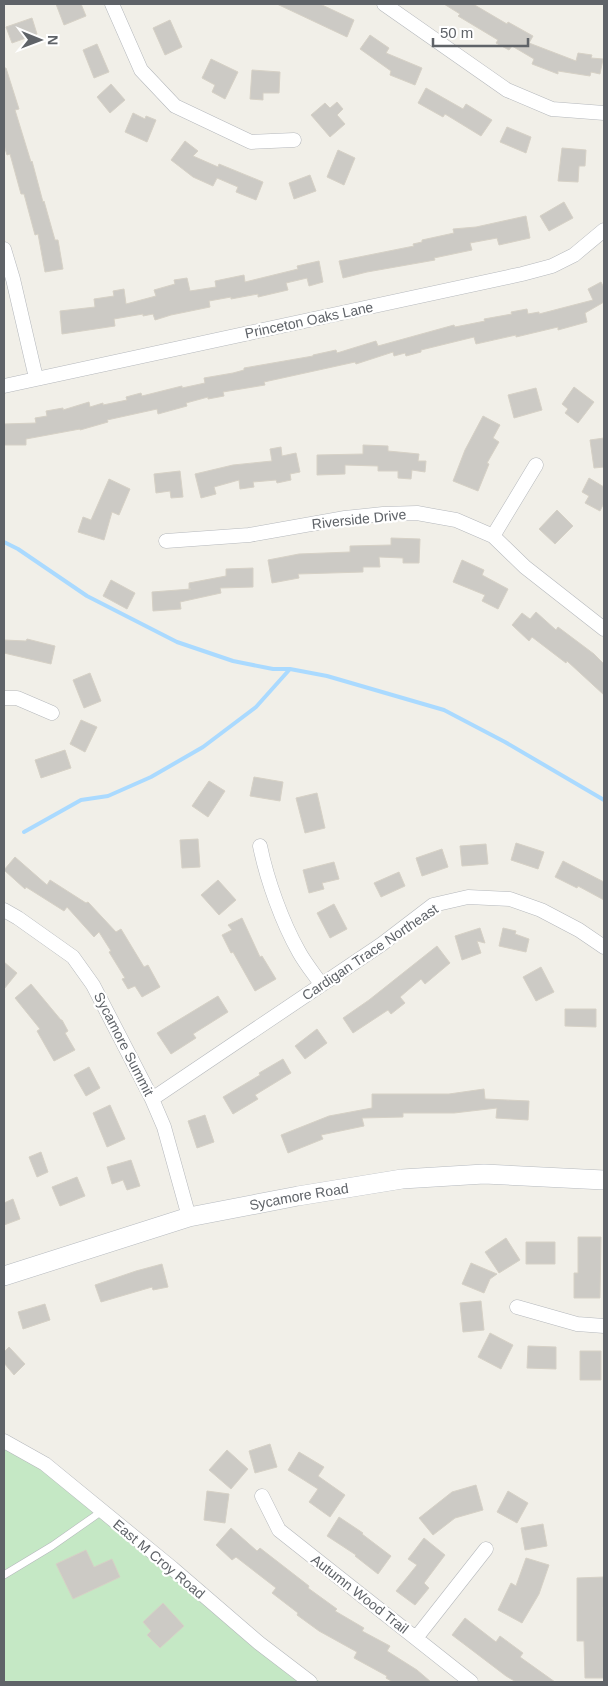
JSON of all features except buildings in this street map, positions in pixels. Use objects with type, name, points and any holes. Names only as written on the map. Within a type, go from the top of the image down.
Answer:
[{"type":"street","points":[[112,4],[141,70],[175,106],[251,142],[294,140]]},
{"type":"street","points":[[384,4],[506,90],[552,109],[604,113]]},
{"type":"street","name":"Princeton Oaks Lane","points":[[4,386],[522,274],[552,266],[574,255],[604,230]]},
{"type":"street","points":[[4,249],[13,279],[36,378]]},
{"type":"street","points":[[493,536],[536,465]]},
{"type":"street","name":"Riverside Drive","points":[[166,541],[249,535],[345,518],[417,513],[456,520],[493,536],[525,567],[604,629]]},
{"type":"street","points":[[4,698],[17,698],[52,713]]},
{"type":"street","points":[[260,846],[266,873],[282,914],[299,952],[321,984]]},
{"type":"street","name":"Cardigan Trace Northeast","points":[[152,1099],[382,944],[433,905],[468,896],[510,898],[541,910],[579,930],[604,947]]},
{"type":"street","name":"Sycamore Summit","points":[[4,910],[73,957],[93,985],[152,1099],[164,1127],[189,1217]]},
{"type":"street","name":"Sycamore Road","points":[[4,1276],[189,1217],[298,1196],[402,1179],[484,1174],[604,1180]]},
{"type":"street","points":[[517,1307],[577,1324],[604,1326]]},
{"type":"street","name":"East M Croy Road","points":[[4,1441],[45,1464],[172,1568],[259,1644],[310,1682]]},
{"type":"street","name":"Autumn Wood Trail","points":[[262,1496],[279,1530],[470,1682]]},
{"type":"street","points":[[416,1638],[486,1549]]},
{"type":"lane","points":[[4,1575],[52,1546],[102,1511]]},
{"type":"green space","points":[[4,1434],[320,1682],[4,1682]]},
{"type":"waterway","points":[[4,542],[18,549],[87,596],[177,642],[233,661],[273,669],[290,669],[327,676],[444,710],[505,742],[604,800]]},
{"type":"waterway","points":[[24,832],[81,800],[108,796],[151,777],[203,747],[256,707],[290,669]]}]
